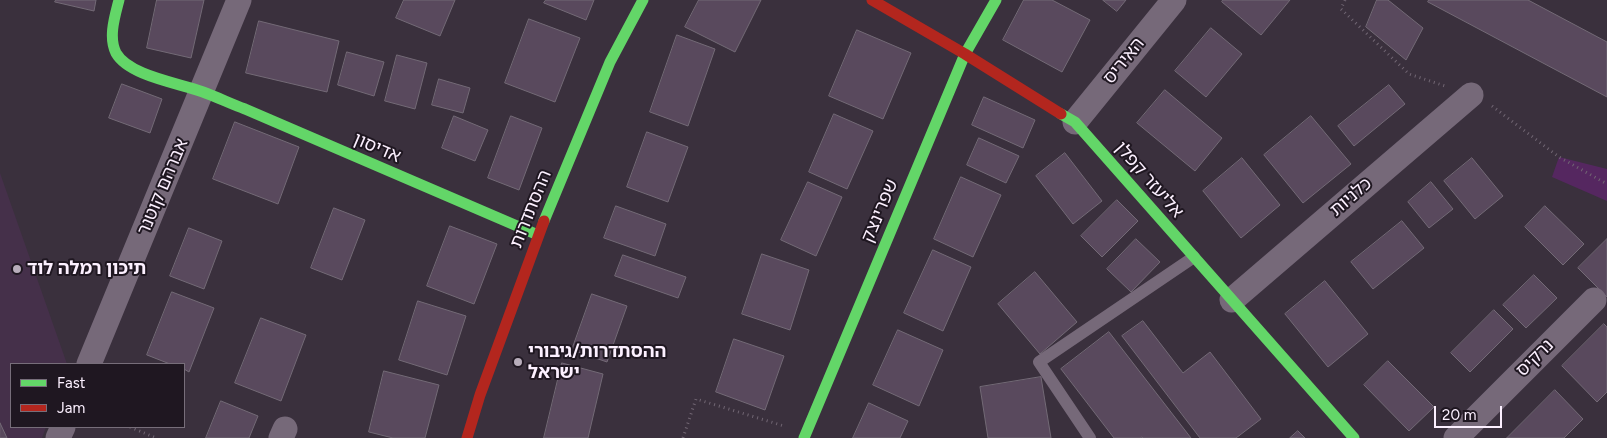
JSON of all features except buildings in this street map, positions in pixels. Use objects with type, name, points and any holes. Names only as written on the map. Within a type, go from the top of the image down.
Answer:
[{"type":"street","name":"אדיסון","points":[[119,0],[112,30],[113,45],[119,57],[130,67],[202,92],[538,236]]},
{"type":"street","name":"אברהם קוטנר","points":[[89,363],[239,0]]},
{"type":"street","name":"ההסתדרות","points":[[467,438],[480,395],[538,236],[610,62],[643,0]]},
{"type":"street","name":"אליעזר קפלן","points":[[872,0],[965,54],[1075,122],[1354,438]]},
{"type":"street","name":"שפרינצק","points":[[805,436],[965,54],[996,0]]},
{"type":"street","name":"האיריס","points":[[1075,122],[1174,0]]},
{"type":"street","name":"כלניות","points":[[1232,300],[1471,95]]},
{"type":"street","name":"נרקיס","points":[[1456,438],[1594,300]]},
{"type":"lane","points":[[1090,438],[1039,362],[1194,257]]},
{"type":"path","points":[[1345,0],[1341,9],[1409,74],[1484,100],[1559,156],[1607,184]]},
{"type":"path","points":[[683,438],[696,399],[805,436]]},
{"type":"path","points":[[132,428],[156,438]]},
{"type":"shaded area","points":[[1559,157],[1607,169],[1607,201],[1552,177]]},
{"type":"shaded area","name":"תיכון רמלה לוד","points":[[0,173],[67,363],[10,363],[10,428],[46,428],[42,438],[0,438]]},
{"type":"traffic: fast","points":[[119,0],[112,33],[114,47],[122,61],[132,68],[155,78],[203,92],[245,109],[538,235]]},
{"type":"traffic: fast","points":[[544,221],[610,62],[643,0]]},
{"type":"traffic: fast","points":[[804,438],[965,54],[996,0]]},
{"type":"traffic: fast","points":[[1061,114],[1075,122],[1354,438]]},
{"type":"traffic: jam","points":[[872,0],[965,54],[1061,114]]},
{"type":"traffic: jam","points":[[467,438],[480,395],[544,221]]},
{"type":"place","name":"תיכון רמלה לוד","points":[[17,269]]},
{"type":"place","name":"ההסתדרות/גיבורי ישראל","points":[[518,362]]}]
